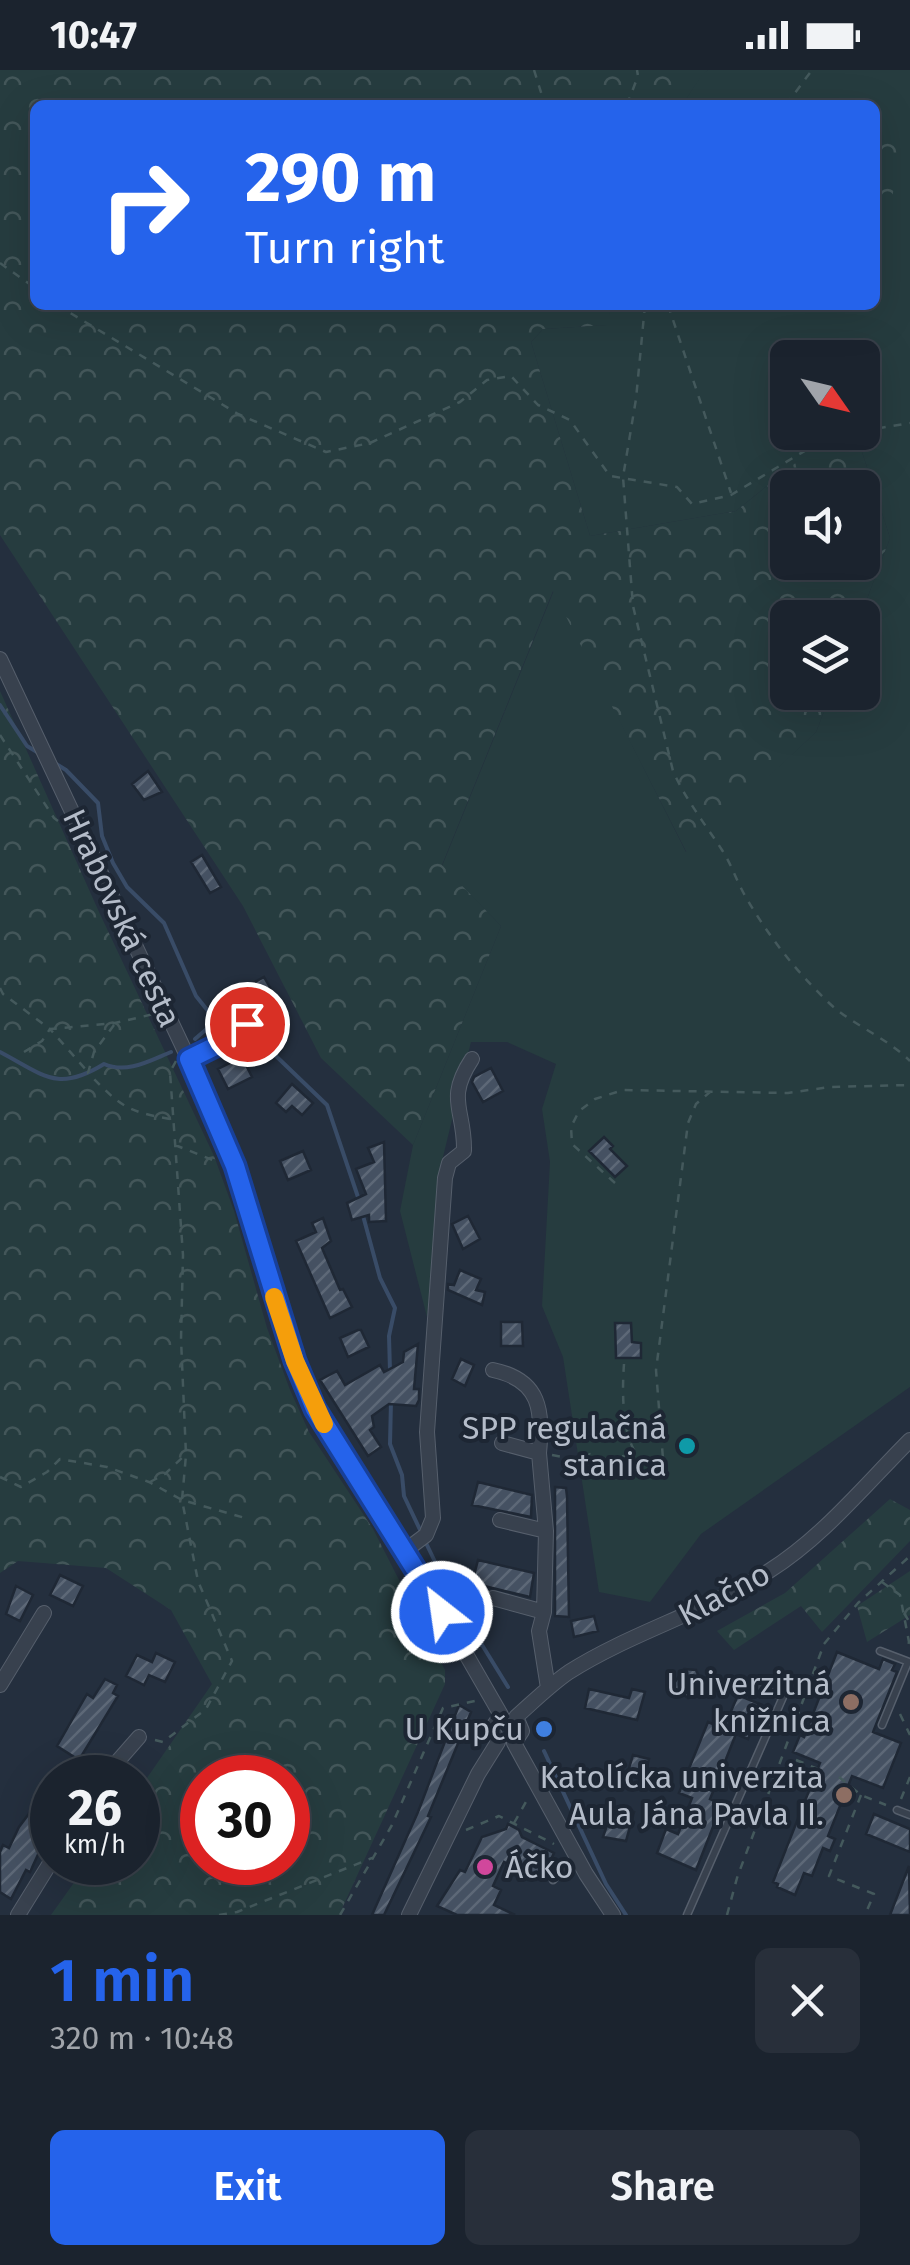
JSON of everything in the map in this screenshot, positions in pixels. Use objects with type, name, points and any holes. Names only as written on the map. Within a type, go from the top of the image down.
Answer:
[{"type":"street","name":"Hrabovská cesta","points":[[0,659],[235,1166],[310,1398],[328,1432],[417,1542],[508,1716]]},
{"type":"street","points":[[417,1542],[434,1518],[427,1432],[445,1178],[450,1163],[464,1151],[456,1091],[472,1060]]},
{"type":"street","points":[[493,1370],[518,1378],[532,1392],[542,1415],[539,1452],[546,1531],[544,1612],[539,1631],[548,1688]]},
{"type":"street","name":"Klačno","points":[[508,1716],[590,1660],[771,1570],[831,1520],[910,1440]]},
{"type":"street","points":[[502,1444],[539,1452]]},
{"type":"street","points":[[500,1520],[546,1531]]},
{"type":"street","points":[[494,1598],[544,1612]]},
{"type":"street","points":[[0,1686],[44,1613]]},
{"type":"street","points":[[409,1915],[478,1774],[506,1743],[522,1731],[508,1716],[492,1728],[506,1743],[613,1915]]},
{"type":"street","points":[[123,1755],[139,1737]]},
{"type":"street","points":[[18,1915],[37,1885]]},
{"type":"lane","points":[[183,1059],[244,1027]]},
{"type":"lane","points":[[880,1651],[907,1662],[882,1725]]},
{"type":"lane","points":[[687,1915],[783,1697],[759,1687],[731,1687]]},
{"type":"lane","points":[[897,1810],[910,1815]]},
{"type":"lane","points":[[554,1880],[576,1857]]},
{"type":"path","points":[[534,70],[543,100]]},
{"type":"path","points":[[629,100],[637,70]]},
{"type":"path","points":[[790,100],[812,70]]},
{"type":"path","points":[[0,263],[30,284]]},
{"type":"path","points":[[66,310],[238,414],[326,452],[370,442],[460,402],[487,380],[511,376],[538,406],[570,420],[610,476],[677,487],[692,504],[731,494],[807,450]]},
{"type":"path","points":[[644,310],[624,477],[634,606],[672,772],[682,794],[725,853],[766,931],[797,970],[832,1006],[910,1061]]},
{"type":"path","points":[[670,310],[731,494]]},
{"type":"path","points":[[880,428],[910,423]]},
{"type":"path","points":[[0,735],[54,818],[66,828]]},
{"type":"path","points":[[0,988],[50,1029],[114,1099],[135,1113],[171,1119]]},
{"type":"path","points":[[50,1029],[115,1024],[155,1014]]},
{"type":"path","points":[[88,1073],[94,1052],[115,1024]]},
{"type":"path","points":[[24,1052],[42,1041],[50,1029]]},
{"type":"path","points":[[139,1737],[163,1742],[206,1709],[232,1661],[198,1581],[182,1500],[186,1455],[183,1255],[170,1072],[183,1059]]},
{"type":"path","points":[[615,1184],[572,1144],[571,1126],[595,1099],[622,1090],[788,1093],[830,1087],[910,1085]]},
{"type":"path","points":[[539,1452],[579,1460],[590,1454],[599,1465],[607,1458],[635,1455],[653,1466],[662,1459],[656,1370],[660,1322],[688,1123],[696,1104],[710,1092]]},
{"type":"path","points":[[175,1145],[220,1163]]},
{"type":"path","points":[[624,1364],[621,1401],[635,1455]]},
{"type":"path","points":[[149,1482],[166,1474],[186,1455]]},
{"type":"path","points":[[0,1476],[21,1487],[60,1459],[107,1467],[149,1482],[182,1500],[245,1518]]},
{"type":"path","points":[[727,1915],[737,1878],[824,1644],[910,1556]]},
{"type":"path","points":[[881,1582],[900,1595],[909,1642],[907,1662]]},
{"type":"path","points":[[903,1612],[910,1623]]},
{"type":"path","points":[[340,1915],[375,1856],[444,1708],[481,1700]]},
{"type":"path","points":[[888,1709],[900,1714],[910,1735]]},
{"type":"path","points":[[796,1760],[822,1770]]},
{"type":"path","points":[[839,1777],[860,1795],[897,1810],[910,1778]]},
{"type":"path","points":[[514,1823],[530,1794]]},
{"type":"path","points":[[860,1795],[829,1876],[874,1894],[865,1915]]},
{"type":"path","points":[[465,1830],[499,1816],[560,1847]]},
{"type":"path","points":[[219,1915],[237,1912],[375,1856]]},
{"type":"green space","points":[[0,70],[708,70],[685,100],[30,100],[30,310],[610,310],[608,325],[543,329],[531,342],[590,536],[736,511],[770,484],[770,580],[874,580],[866,600],[770,600],[770,710],[824,710],[816,732],[687,853],[553,591],[442,865],[501,926],[413,1145],[321,1058],[243,906],[0,535]]},
{"type":"green space","points":[[708,70],[910,70],[910,1387],[701,1534],[650,1602],[599,1592],[563,1357],[542,1306],[550,1162],[542,1109],[556,1064],[507,1042],[471,1042],[442,1161],[427,1317],[400,1211],[413,1145],[501,926],[442,866],[554,590],[686,852],[816,732],[824,710],[880,710],[880,600],[866,600],[874,580],[880,580],[880,564],[890,538],[880,507],[880,470],[868,470],[861,450],[880,450],[880,340],[770,340],[770,450],[836,450],[791,470],[770,470],[770,484],[736,511],[590,536],[531,342],[543,329],[607,325],[610,310],[880,310],[880,100],[685,100]]},
{"type":"green space","points":[[900,134],[889,226],[880,227],[880,137]]},
{"type":"green space","points":[[826,450],[861,450],[868,470],[787,470],[803,457]]},
{"type":"green space","points":[[880,507],[890,538],[880,564]]},
{"type":"green space","points":[[0,691],[214,1156],[267,1328],[309,1432],[373,1529],[445,1670],[445,1684],[339,1915],[51,1915],[72,1885],[160,1885],[160,1759],[212,1684],[171,1610],[106,1568],[18,1561],[0,1573]]},
{"type":"green space","points":[[890,1499],[910,1510],[910,1541],[822,1632],[801,1606],[734,1650],[717,1631],[785,1593]]},
{"type":"green space","points":[[910,1571],[910,1615],[867,1642],[857,1606]]},
{"type":"building","points":[[148,771],[162,792],[144,800],[132,784]]},
{"type":"building","points":[[202,855],[221,887],[210,893],[191,862]]},
{"type":"building","points":[[264,977],[280,1005],[268,1012],[263,1004],[256,1008],[244,988]]},
{"type":"building","points":[[242,1057],[252,1077],[228,1089],[218,1069]]},
{"type":"building","points":[[491,1068],[503,1091],[483,1102],[472,1082]]},
{"type":"building","points":[[292,1084],[313,1103],[302,1115],[292,1106],[286,1112],[276,1103]]},
{"type":"building","points":[[604,1137],[627,1166],[615,1177],[589,1151]]},
{"type":"building","points":[[384,1142],[386,1221],[369,1222],[369,1215],[352,1220],[347,1203],[366,1194],[356,1169],[374,1162],[368,1148]]},
{"type":"building","points":[[303,1151],[311,1170],[288,1180],[280,1161]]},
{"type":"building","points":[[468,1216],[480,1239],[463,1249],[452,1224]]},
{"type":"building","points":[[323,1218],[331,1241],[322,1248],[352,1307],[330,1318],[296,1241],[316,1232],[312,1223]]},
{"type":"building","points":[[460,1270],[481,1279],[476,1290],[485,1292],[482,1305],[448,1290],[448,1284],[454,1285]]},
{"type":"building","points":[[501,1322],[522,1322],[523,1346],[501,1346]]},
{"type":"building","points":[[615,1323],[631,1323],[632,1342],[641,1343],[641,1358],[616,1358]]},
{"type":"building","points":[[358,1330],[369,1347],[348,1357],[340,1338]]},
{"type":"building","points":[[418,1344],[414,1389],[419,1389],[419,1400],[416,1406],[389,1404],[372,1416],[374,1427],[370,1430],[381,1447],[368,1456],[320,1380],[337,1371],[345,1385],[380,1365],[384,1372],[403,1362],[404,1352]]},
{"type":"building","points":[[461,1359],[474,1365],[465,1386],[452,1379]]},
{"type":"building","points":[[478,1482],[532,1495],[531,1517],[472,1505]]},
{"type":"building","points":[[555,1487],[566,1488],[567,1496],[569,1617],[555,1616]]},
{"type":"building","points":[[478,1560],[534,1573],[530,1597],[472,1583]]},
{"type":"building","points":[[60,1575],[83,1586],[73,1606],[50,1595]]},
{"type":"building","points":[[16,1586],[33,1595],[20,1621],[6,1614]]},
{"type":"building","points":[[594,1616],[598,1631],[574,1637],[571,1621]]},
{"type":"building","name":"Univerzitná knižnica","points":[[837,1652],[879,1669],[883,1659],[895,1664],[892,1670],[897,1672],[873,1732],[901,1743],[883,1788],[852,1776],[828,1836],[835,1839],[830,1851],[823,1848],[812,1876],[804,1873],[795,1895],[773,1882],[820,1763],[793,1752],[800,1735],[804,1737]]},
{"type":"building","points":[[156,1653],[175,1662],[165,1682],[149,1675],[144,1685],[126,1676],[137,1655],[152,1662]]},
{"type":"building","points":[[684,1669],[696,1670],[701,1681],[688,1698],[672,1686]]},
{"type":"building","points":[[105,1679],[117,1685],[113,1693],[118,1696],[82,1755],[71,1755],[57,1746],[87,1694],[93,1698]]},
{"type":"building","points":[[589,1689],[629,1698],[632,1689],[645,1692],[637,1720],[585,1708]]},
{"type":"building","points":[[738,1695],[762,1705],[748,1739],[736,1734],[710,1799],[722,1804],[696,1870],[657,1853],[666,1829],[678,1834],[692,1798],[679,1793],[708,1722],[720,1727],[726,1723]]},
{"type":"building","points":[[459,1705],[471,1712],[428,1816],[431,1817],[384,1915],[372,1915],[418,1812]]},
{"type":"building","points":[[633,1755],[649,1759],[643,1780],[627,1775]]},
{"type":"building","points":[[623,1808],[634,1812],[626,1841],[603,1837],[609,1819],[621,1816]]},
{"type":"building","points":[[30,1812],[30,1872],[26,1870],[11,1899],[0,1892],[0,1852],[3,1845],[9,1848]]},
{"type":"building","points":[[874,1814],[910,1829],[910,1852],[866,1834]]},
{"type":"building","name":"Áčko","points":[[508,1824],[519,1830],[522,1837],[554,1853],[541,1880],[504,1862],[493,1886],[501,1890],[494,1905],[515,1915],[457,1915],[437,1906],[460,1870],[465,1872],[482,1837],[506,1829]]},
{"type":"building","points":[[909,1866],[910,1915],[890,1915]]},
{"type":"waterway","points":[[0,705],[27,746],[37,752]]},
{"type":"waterway","points":[[53,762],[98,803],[102,836],[113,863],[127,887],[164,923],[196,996],[216,1021],[241,1025],[253,1034],[327,1105],[360,1203]]},
{"type":"waterway","points":[[195,1039],[216,1021]]},
{"type":"waterway","points":[[0,1052],[40,1074],[62,1079],[74,1078],[104,1064],[121,1068],[138,1065],[171,1052]]},
{"type":"waterway","points":[[362,1212],[380,1278],[395,1308],[389,1336],[390,1371]]},
{"type":"waterway","points":[[391,1401],[390,1444],[402,1475],[404,1496],[422,1534]]},
{"type":"waterway","points":[[426,1543],[450,1593],[508,1687]]},
{"type":"waterway","points":[[544,1751],[606,1884],[626,1915]]},
{"type":"slow traffic","points":[[274,1297],[295,1361],[324,1424]]},
{"type":"place","name":"SPP regulačná stanica","points":[[687,1446]]},
{"type":"place","name":"Univerzitná knižnica","points":[[851,1702]]},
{"type":"place","name":"U Kupču","points":[[544,1729]]},
{"type":"place","name":"Katolícka univerzita Aula Jána Pavla II.","points":[[844,1795]]},
{"type":"place","name":"Áčko","points":[[485,1867]]},
{"type":"route","points":[[247,1024],[232,1038],[189,1059],[235,1166],[295,1361],[315,1409],[442,1612]]}]
